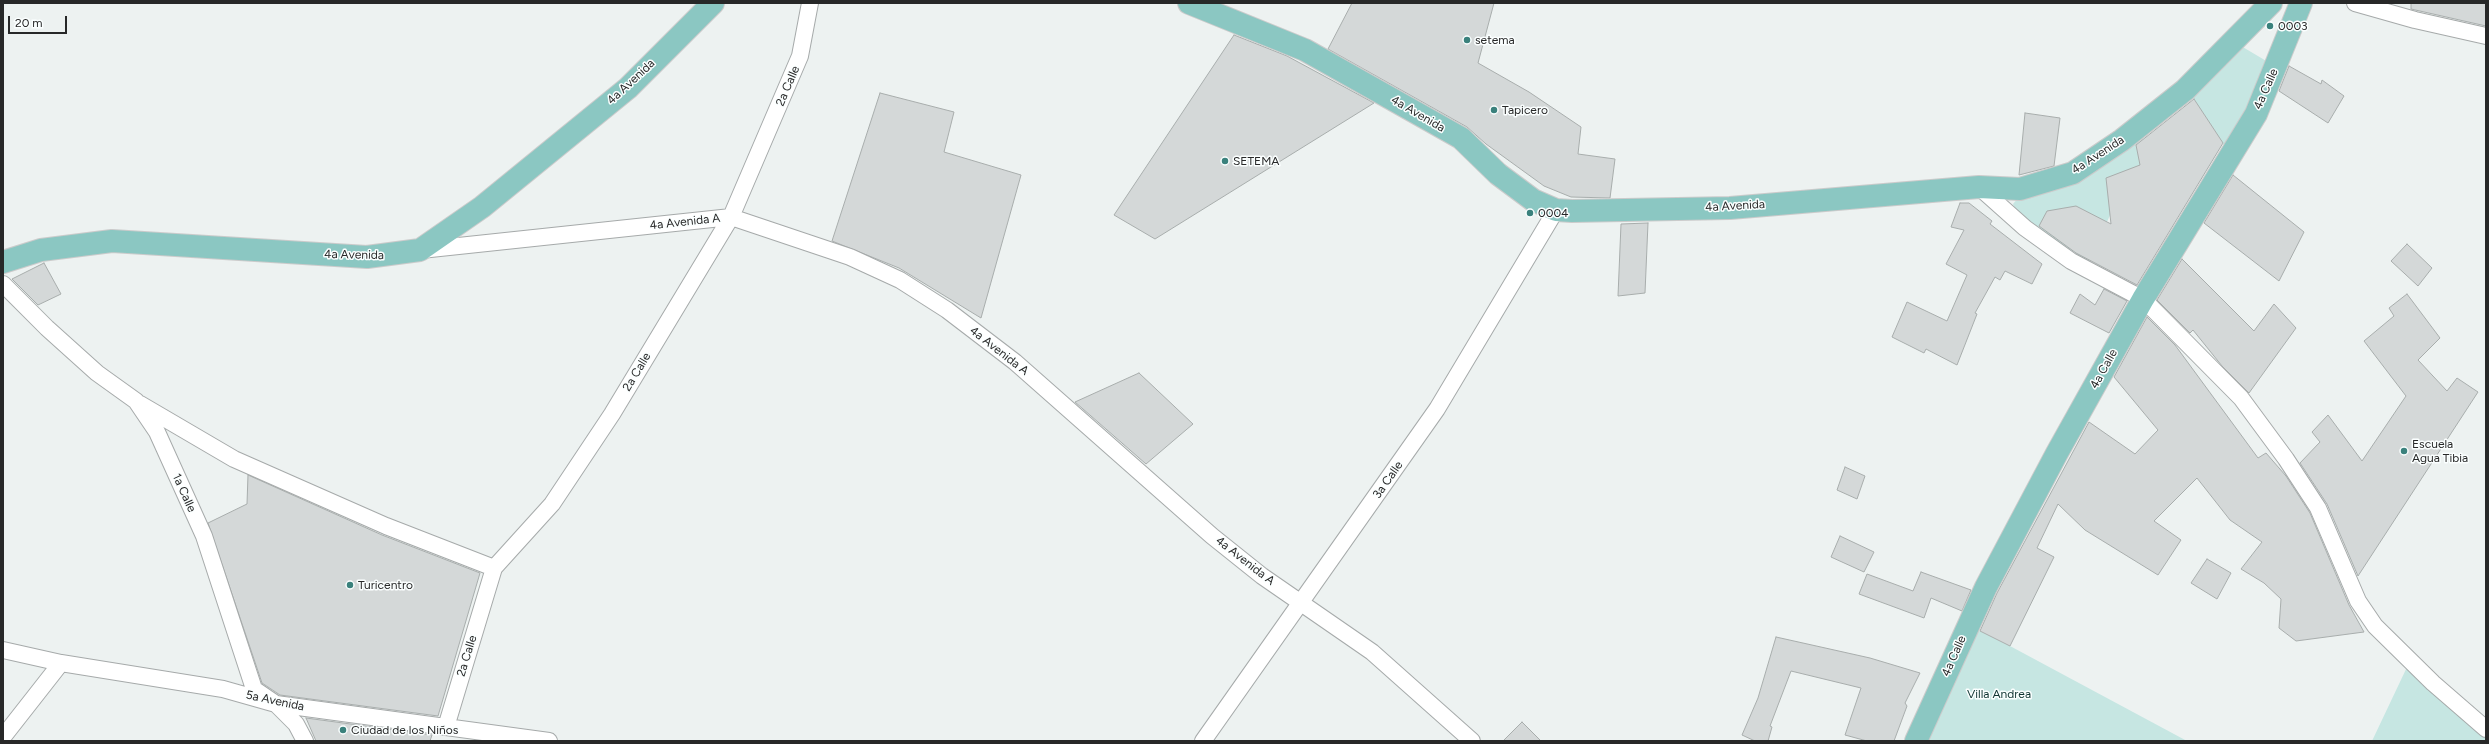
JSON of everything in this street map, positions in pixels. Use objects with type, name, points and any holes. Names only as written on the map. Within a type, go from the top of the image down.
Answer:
[{"type":"main road","name":"4a Avenida","points":[[3,262],[41,250],[112,241],[367,257],[420,250],[482,207],[628,88],[713,3]]},
{"type":"main road","name":"4a Avenida","points":[[1189,3],[1306,50],[1460,138],[1498,174],[1527,196],[1556,210],[1730,208],[1979,187],[2020,189],[2074,173],[2122,140],[2184,90],[2271,3]]},
{"type":"main road","name":"4a Calle","points":[[1916,741],[1986,587],[2056,453],[2143,299],[2256,114],[2292,30],[2301,3]]},
{"type":"street","name":"2a Calle","points":[[446,727],[494,568],[552,504],[578,466],[612,414],[731,217],[800,56],[810,3]]},
{"type":"street","points":[[2355,3],[2415,20],[2486,36]]},
{"type":"street","points":[[1979,187],[2025,228],[2071,261],[2143,299],[2241,398],[2286,459],[2318,508],[2339,552],[2358,601],[2375,626],[2433,683],[2486,729]]},
{"type":"street","name":"3a Calle","points":[[1203,741],[1302,604],[1437,409],[1556,210]]},
{"type":"street","name":"4a Avenida A","points":[[420,250],[731,217],[850,257],[900,280],[946,310],[1015,362],[1212,536],[1302,604],[1372,652],[1472,741]]},
{"type":"street","name":"1a Calle","points":[[3,284],[47,328],[97,373],[136,401],[156,432],[204,536],[254,688],[276,704],[296,724],[305,741]]},
{"type":"street","points":[[136,401],[234,459],[386,526],[494,568]]},
{"type":"street","name":"5a Avenida","points":[[3,650],[61,663],[223,689],[276,704],[549,741]]},
{"type":"street","points":[[3,737],[61,663]]},
{"type":"green space","points":[[2241,46],[2268,62],[2235,133],[2224,145],[2192,96]]},
{"type":"green space","points":[[2150,134],[2168,184],[2121,190],[2089,263],[2074,252],[2021,222],[2013,204],[2019,197],[2086,178]]},
{"type":"green space","name":"Villa Andrea","points":[[1976,629],[2010,646],[2187,741],[1924,741]]},
{"type":"green space","points":[[2408,665],[2486,734],[2486,741],[2372,741]]},
{"type":"building","points":[[1352,3],[1494,3],[1478,63],[1529,92],[1581,127],[1578,154],[1615,159],[1610,198],[1571,197],[1544,186],[1486,144],[1467,127],[1328,49]]},
{"type":"building","points":[[2411,3],[2486,3],[2486,26],[2411,9]]},
{"type":"building","name":"SETEMA","points":[[1234,35],[1287,56],[1374,103],[1155,239],[1114,215]]},
{"type":"building","points":[[2289,66],[2321,84],[2322,80],[2344,96],[2328,123],[2279,91]]},
{"type":"building","points":[[880,93],[954,112],[944,152],[1021,175],[981,318],[899,268],[832,241]]},
{"type":"building","points":[[2194,99],[2223,143],[2137,285],[2076,253],[2039,226],[2047,211],[2076,206],[2111,224],[2106,178],[2140,165],[2136,145]]},
{"type":"building","points":[[2025,113],[2060,118],[2054,166],[2019,175]]},
{"type":"building","points":[[2233,175],[2304,232],[2279,281],[2204,223]]},
{"type":"building","points":[[1960,203],[1969,203],[1992,221],[1990,224],[2042,264],[2032,284],[2005,271],[2000,280],[1995,277],[1975,313],[1977,314],[1957,365],[1926,349],[1924,353],[1892,337],[1907,302],[1947,321],[1967,275],[1946,264],[1964,230],[1951,227]]},
{"type":"building","points":[[1648,223],[1645,293],[1618,296],[1621,224]]},
{"type":"building","points":[[2407,244],[2432,268],[2418,286],[2391,261]]},
{"type":"building","points":[[2182,259],[2254,331],[2274,304],[2296,328],[2249,393],[2222,366],[2193,330],[2190,333],[2157,300]]},
{"type":"building","points":[[44,263],[61,294],[38,305],[12,279]]},
{"type":"building","points":[[2104,289],[2127,301],[2109,333],[2070,313],[2080,294],[2095,305]]},
{"type":"building","name":"Escuela Agua Tibia","points":[[2407,294],[2440,338],[2418,360],[2447,391],[2457,378],[2478,392],[2358,576],[2327,504],[2300,463],[2320,442],[2312,432],[2328,415],[2362,461],[2406,396],[2364,341],[2394,316],[2389,308]]},
{"type":"building","points":[[2147,317],[2175,345],[2258,458],[2266,453],[2286,476],[2310,513],[2349,605],[2364,632],[2296,641],[2279,628],[2281,599],[2264,583],[2241,569],[2262,542],[2230,520],[2197,478],[2154,521],[2181,540],[2158,575],[2085,530],[2058,504],[2037,548],[2054,557],[2010,646],[1980,631],[1997,593],[2089,422],[2135,454],[2158,430],[2114,377]]},
{"type":"building","points":[[1139,373],[1193,424],[1146,464],[1075,402]]},
{"type":"building","points":[[1845,467],[1865,476],[1857,499],[1837,490]]},
{"type":"building","name":"Turicentro","points":[[248,475],[382,535],[480,573],[438,716],[280,695],[262,683],[208,523],[247,504]]},
{"type":"building","points":[[1840,536],[1874,552],[1864,572],[1831,557]]},
{"type":"building","points":[[2207,559],[2231,573],[2217,599],[2191,583]]},
{"type":"building","points":[[1921,572],[1971,590],[1962,611],[1931,598],[1924,618],[1859,594],[1867,574],[1913,591]]},
{"type":"building","points":[[1776,637],[1870,658],[1920,673],[1905,703],[1907,706],[1894,741],[1867,741],[1845,735],[1861,688],[1791,671],[1770,726],[1772,727],[1768,741],[1755,741],[1742,735],[1758,698]]},
{"type":"building","name":"Ciudad de los Niños","points":[[306,718],[432,735],[430,741],[316,741]]},
{"type":"building","points":[[1522,722],[1541,741],[1503,741]]},
{"type":"place","name":"0003","points":[[2270,26]]},
{"type":"place","name":"setema","points":[[1467,40]]},
{"type":"place","name":"Tapicero","points":[[1494,110]]},
{"type":"place","name":"SETEMA","points":[[1225,161]]},
{"type":"place","name":"0004","points":[[1530,213]]},
{"type":"place","name":"Escuela Agua Tibia","points":[[2404,451]]},
{"type":"place","name":"Turicentro","points":[[350,585]]},
{"type":"place","name":"Ciudad de los Niños","points":[[343,730]]}]
